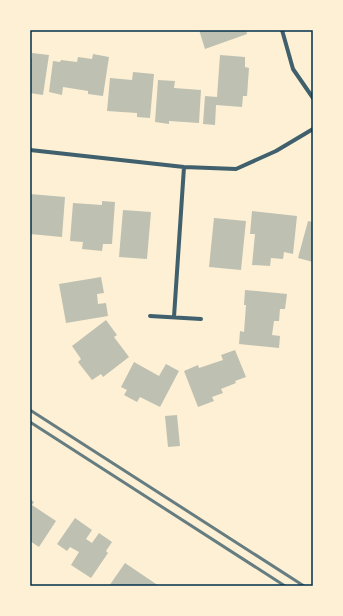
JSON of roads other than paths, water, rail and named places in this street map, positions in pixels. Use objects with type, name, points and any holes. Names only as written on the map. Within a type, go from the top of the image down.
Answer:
[{"type":"street","points":[[282,30],[293,69],[313,98]]},
{"type":"street","points":[[30,150],[184,167],[236,169],[276,151],[313,129]]},
{"type":"street","points":[[174,317],[184,167]]},
{"type":"street","points":[[150,316],[201,319]]},
{"type":"railway","points":[[30,410],[304,586]]},
{"type":"railway","points":[[30,422],[285,586]]}]
